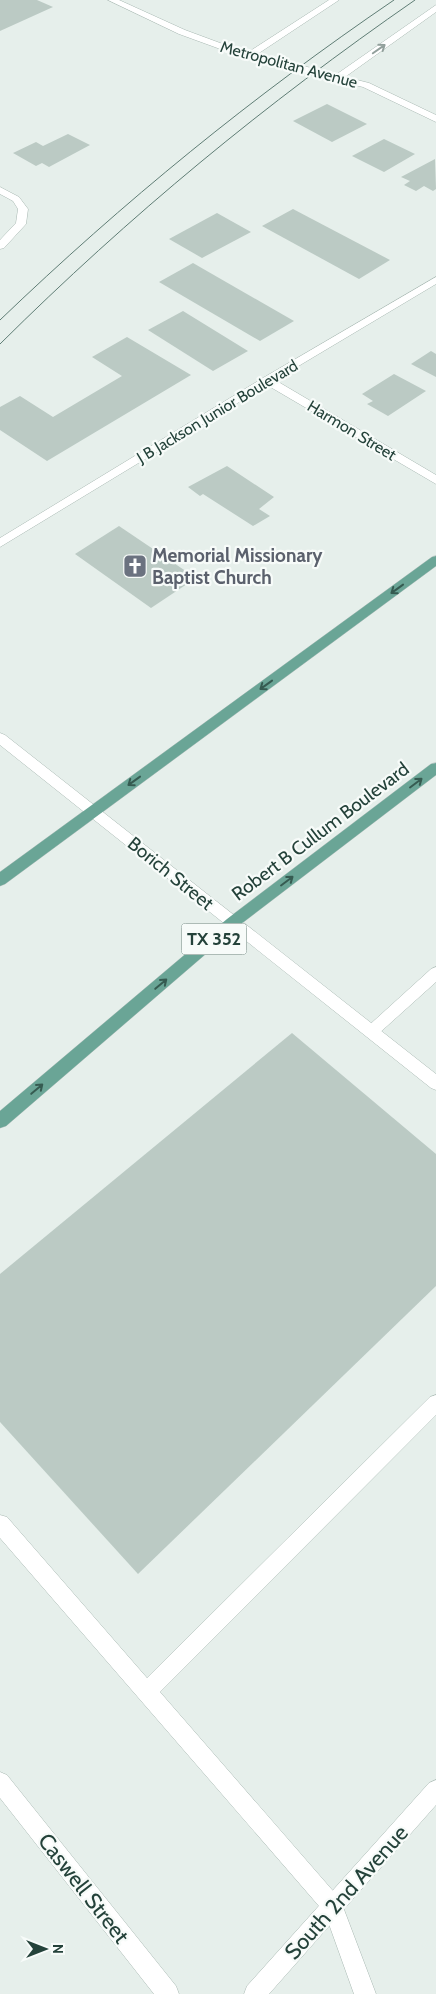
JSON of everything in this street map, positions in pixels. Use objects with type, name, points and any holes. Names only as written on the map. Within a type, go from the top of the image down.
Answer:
[{"type":"main road","points":[[0,880],[436,560]]},
{"type":"main road","name":"Robert B Cullum Boulevard","points":[[0,1121],[232,923],[436,768]]},
{"type":"street","name":"Metropolitan Avenue","points":[[112,0],[182,32],[248,56],[366,85],[436,119]]},
{"type":"street","points":[[248,56],[335,0]]},
{"type":"street","points":[[339,77],[436,8]]},
{"type":"street","points":[[0,190],[16,199],[23,209],[21,224],[0,246]]},
{"type":"street","name":"J B Jackson Junior Boulevard","points":[[0,543],[267,380],[436,280]]},
{"type":"street","name":"Harmon Street","points":[[267,380],[436,480]]},
{"type":"street","name":"Borich Street","points":[[0,738],[94,810],[232,923],[436,1083]]},
{"type":"street","points":[[372,1032],[436,973]]},
{"type":"street","points":[[146,1692],[436,1403]]},
{"type":"street","points":[[0,1524],[333,1906],[365,1994]]},
{"type":"street","name":"Caswell Street","points":[[0,1782],[168,1994]]},
{"type":"street","name":"South 2nd Avenue","points":[[255,1994],[436,1790]]},
{"type":"building","points":[[0,0],[37,0],[53,7],[0,31]]},
{"type":"building","points":[[327,104],[367,124],[332,142],[293,121]]},
{"type":"building","points":[[68,134],[90,145],[49,167],[42,163],[36,166],[13,153],[36,142],[43,146]]},
{"type":"building","points":[[384,139],[415,154],[384,172],[352,156]]},
{"type":"building","points":[[435,159],[436,189],[433,191],[424,186],[416,191],[404,185],[410,181],[401,177]]},
{"type":"building","points":[[293,209],[390,260],[359,279],[262,226]]},
{"type":"building","points":[[217,213],[251,232],[202,258],[169,239]]},
{"type":"building","points":[[193,263],[294,321],[260,341],[159,282]]},
{"type":"building","points":[[183,311],[248,351],[213,371],[148,330]]},
{"type":"building","points":[[127,337],[191,375],[47,461],[0,430],[0,407],[20,396],[53,417],[122,376],[92,357]]},
{"type":"building","points":[[431,351],[436,354],[436,377],[411,364]]},
{"type":"building","points":[[394,374],[426,391],[388,416],[367,404],[373,401],[362,394]]},
{"type":"building","points":[[227,466],[274,497],[259,509],[270,516],[253,526],[203,494],[200,496],[188,487]]},
{"type":"building","name":"Memorial Missionary Baptist Church","points":[[119,526],[196,578],[151,608],[75,554]]},
{"type":"building","points":[[292,1033],[436,1154],[436,1286],[138,1574],[0,1422],[0,1274]]},
{"type":"tram line","points":[[0,320],[46,276],[190,152],[290,74],[394,0]]},
{"type":"tram line","points":[[0,344],[99,250],[200,163],[305,79],[415,0]]},
{"type":"place","name":"Memorial Missionary Baptist Church","points":[[135,566]]}]
